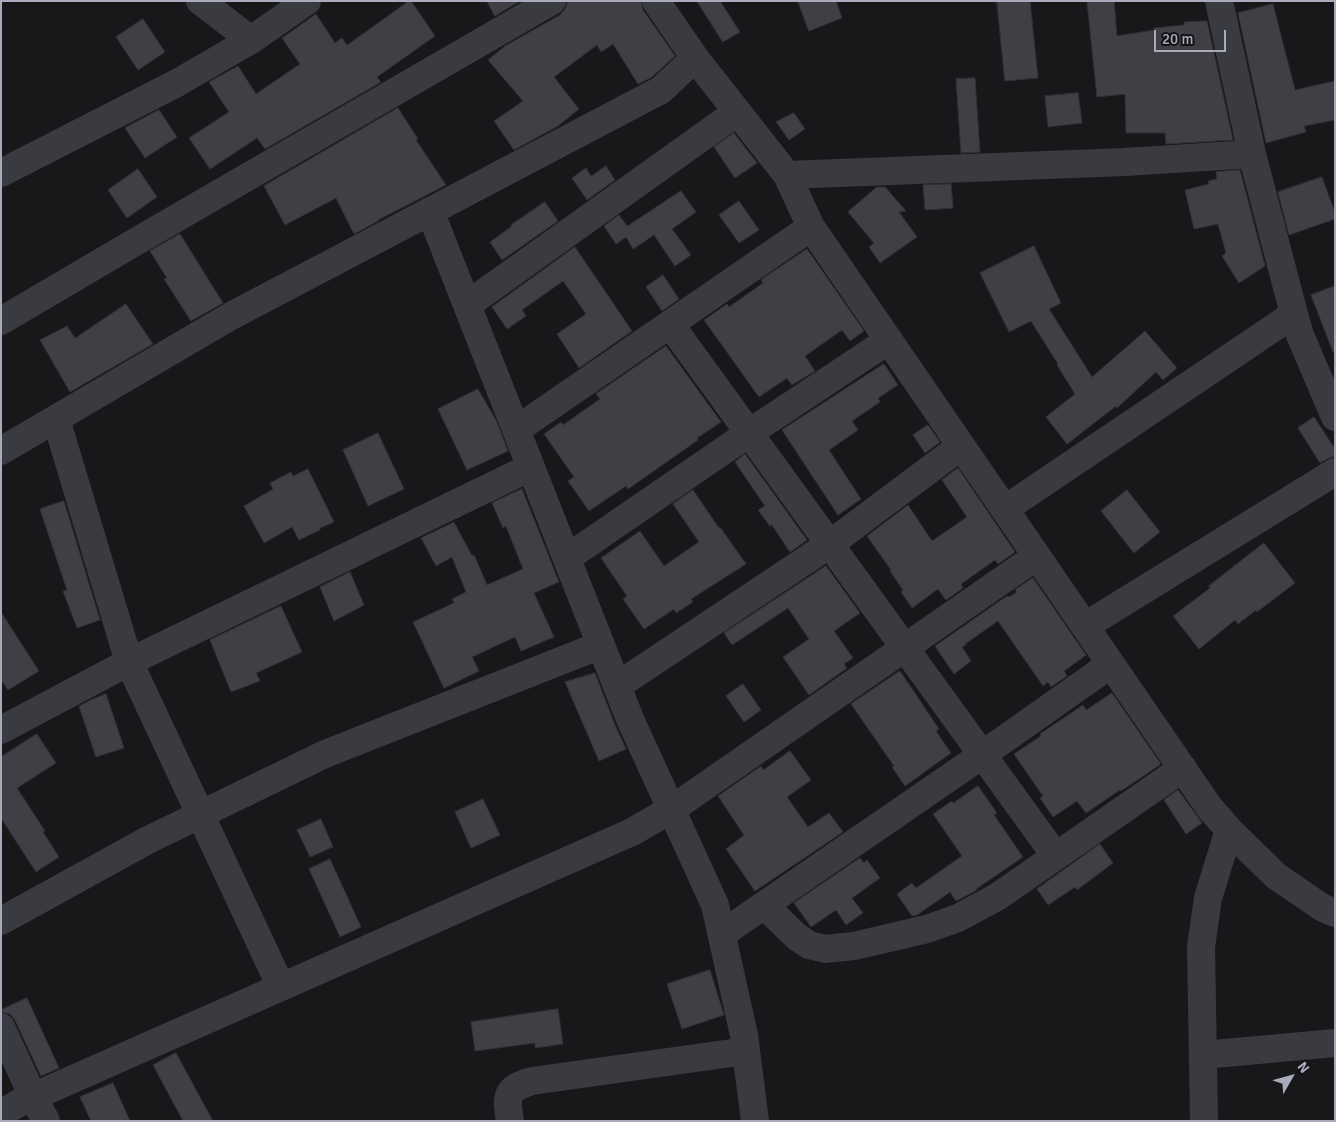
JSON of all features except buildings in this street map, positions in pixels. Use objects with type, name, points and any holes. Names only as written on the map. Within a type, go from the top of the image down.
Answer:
[{"type":"street","points":[[200,1],[251,40]]},
{"type":"street","points":[[1,173],[177,83],[251,40],[307,1]]},
{"type":"street","points":[[1,321],[552,1]]},
{"type":"street","points":[[656,1],[695,58],[787,175],[811,227],[1209,807],[1229,830],[1276,876],[1324,908],[1335,913]]},
{"type":"street","points":[[1220,1],[1252,154],[1294,314],[1300,335],[1335,417]]},
{"type":"street","points":[[1,451],[231,316],[661,90],[695,58]]},
{"type":"street","points":[[468,305],[737,112]]},
{"type":"street","points":[[787,175],[1125,162],[1252,154]]},
{"type":"street","points":[[430,211],[630,719],[715,905],[744,1035],[755,1121]]},
{"type":"street","points":[[516,430],[811,227]]},
{"type":"street","points":[[1005,509],[1294,314]]},
{"type":"street","points":[[670,324],[1056,855]]},
{"type":"street","points":[[567,558],[889,340]]},
{"type":"street","points":[[56,419],[129,662],[282,987]]},
{"type":"street","points":[[617,686],[830,544],[961,446]]},
{"type":"street","points":[[1,730],[129,662],[531,467]]},
{"type":"street","points":[[1085,626],[1335,472]]},
{"type":"street","points":[[1,1113],[20,1102],[632,832],[672,809],[1037,556]]},
{"type":"street","points":[[1,921],[148,840],[325,754],[601,646]]},
{"type":"street","points":[[722,934],[1111,664]]},
{"type":"street","points":[[764,905],[797,937],[809,945],[825,949],[854,946],[927,929],[958,918],[997,897],[1183,768]]},
{"type":"street","points":[[1204,1121],[1201,948],[1208,898],[1229,830]]},
{"type":"street","points":[[1,1027],[46,1121]]},
{"type":"street","points":[[1203,1056],[1335,1043]]},
{"type":"street","points":[[510,1121],[507,1101],[511,1092],[518,1085],[532,1081],[746,1051]]}]
